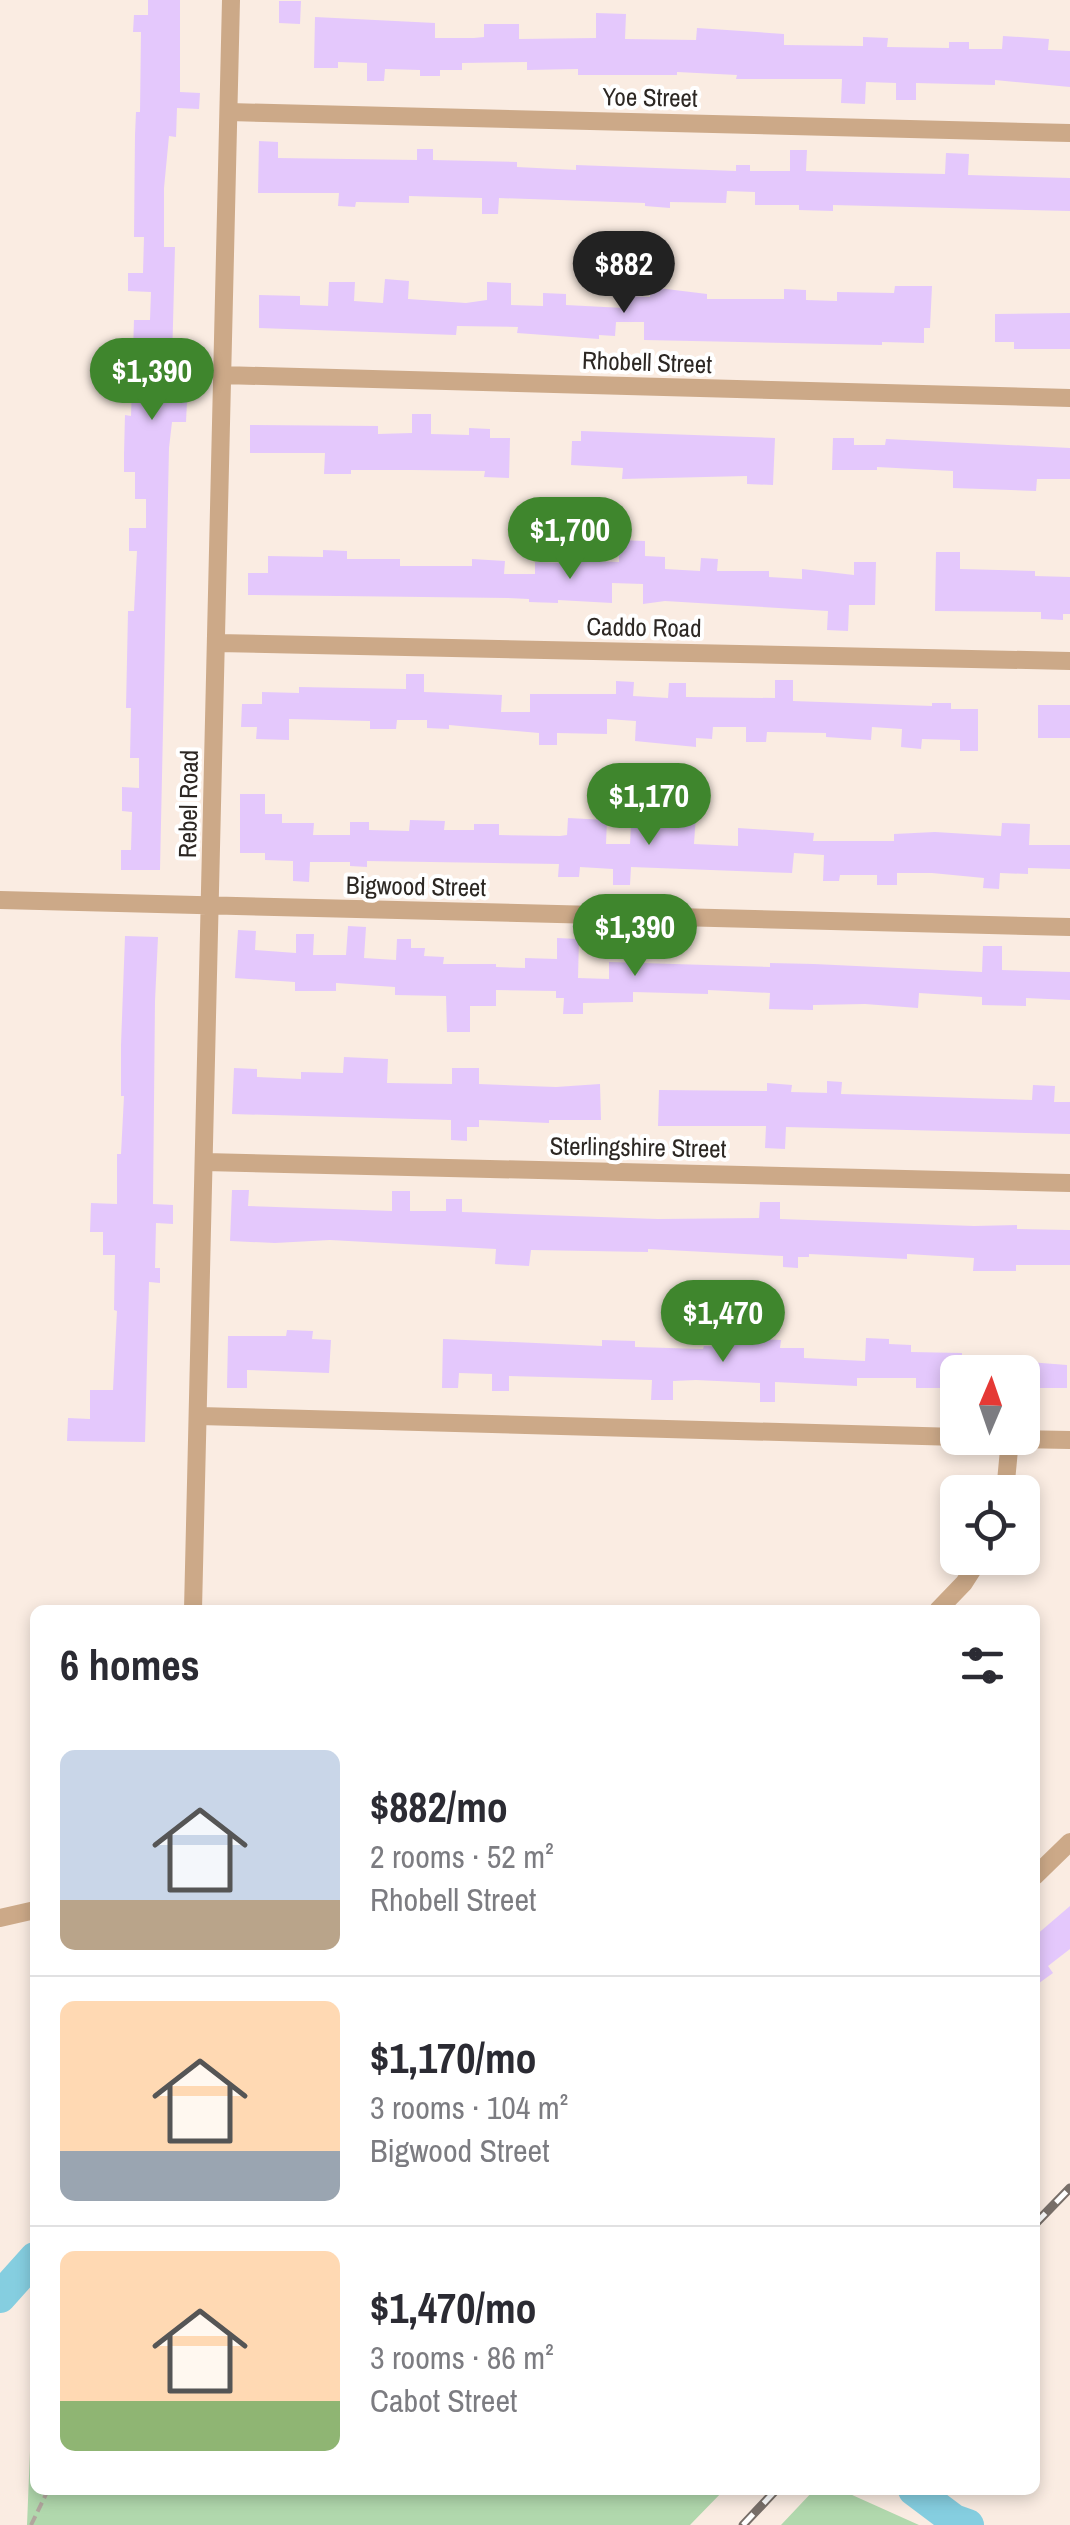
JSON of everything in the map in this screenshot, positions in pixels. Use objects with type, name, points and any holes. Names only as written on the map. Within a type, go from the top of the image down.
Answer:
[{"type":"street","name":"Rebel Road","points":[[193,1605],[231,0]]},
{"type":"street","name":"Yoe Street","points":[[229,112],[1070,133]]},
{"type":"street","name":"Rhobell Street","points":[[222,375],[1070,398]]},
{"type":"street","name":"Caddo Road","points":[[216,643],[1070,661]]},
{"type":"street","name":"Bigwood Street","points":[[0,900],[1070,927]]},
{"type":"street","name":"Sterlingshire Street","points":[[205,1162],[1070,1182]]},
{"type":"street","points":[[199,1416],[940,1437]]},
{"type":"street","points":[[1040,1439],[1070,1440]]},
{"type":"street","points":[[943,1605],[970,1575]]},
{"type":"street","points":[[1040,1871],[1070,1842]]},
{"type":"street","points":[[0,1918],[30,1911]]},
{"type":"path","points":[[31,2525],[46,2495]]},
{"type":"green space","points":[[30,2451],[30,2495],[719,2495],[690,2525],[27,2525]]},
{"type":"green space","points":[[809,2495],[852,2495],[919,2525],[781,2525]]},
{"type":"building","points":[[148,0],[180,0],[180,92],[200,93],[199,109],[177,108],[176,137],[169,136],[164,188],[164,247],[175,247],[171,401],[187,402],[186,422],[172,422],[169,448],[160,870],[121,870],[121,850],[131,850],[132,812],[122,811],[122,787],[139,788],[139,758],[130,758],[131,708],[126,708],[128,611],[134,611],[137,551],[129,551],[129,528],[146,528],[146,499],[135,499],[135,472],[124,472],[124,454],[125,415],[131,416],[134,320],[150,320],[151,292],[128,291],[128,273],[143,273],[144,237],[134,237],[141,32],[133,32],[134,15],[148,15]]},
{"type":"building","points":[[279,1],[301,1],[300,24],[279,23]]},
{"type":"building","points":[[596,13],[626,14],[625,39],[696,40],[697,28],[784,34],[784,45],[863,46],[863,37],[888,38],[887,47],[949,48],[949,42],[969,42],[969,49],[1002,49],[1003,36],[1049,39],[1048,50],[1070,51],[1070,87],[995,80],[995,85],[916,83],[916,100],[896,100],[896,83],[866,82],[865,104],[841,103],[842,79],[736,79],[737,75],[677,72],[578,75],[578,69],[527,70],[527,62],[462,63],[462,70],[440,70],[440,76],[420,76],[420,70],[385,69],[384,81],[367,81],[367,63],[338,62],[338,68],[314,68],[315,17],[435,23],[435,38],[484,37],[484,24],[519,24],[519,39],[596,38]]},
{"type":"building","points":[[259,141],[278,142],[278,158],[417,160],[417,149],[433,149],[433,160],[517,162],[517,167],[576,170],[576,165],[736,171],[736,165],[750,165],[750,171],[790,171],[790,150],[807,150],[806,171],[945,174],[946,153],[969,154],[968,175],[1070,178],[1070,211],[833,205],[833,211],[799,210],[799,205],[755,205],[755,192],[727,191],[726,203],[670,202],[670,208],[645,203],[499,198],[498,214],[482,214],[482,198],[409,196],[409,203],[356,202],[355,207],[338,206],[339,193],[258,193]]},
{"type":"building","points":[[385,279],[409,281],[408,299],[466,303],[487,300],[487,282],[511,283],[511,305],[543,306],[543,293],[566,294],[566,305],[624,308],[624,296],[650,297],[650,287],[707,294],[707,299],[784,299],[784,289],[806,290],[806,300],[837,301],[837,292],[894,293],[895,286],[932,286],[930,328],[924,328],[924,343],[882,345],[644,340],[644,322],[616,322],[615,336],[599,335],[599,339],[517,333],[518,327],[457,326],[456,335],[259,328],[259,295],[300,296],[300,305],[328,306],[329,282],[355,282],[354,301],[383,303]]},
{"type":"building","points":[[1070,313],[1070,349],[1014,349],[1014,342],[995,342],[995,314]]},
{"type":"building","points":[[412,414],[431,414],[431,434],[469,435],[469,428],[490,429],[490,438],[510,438],[509,478],[484,477],[485,471],[351,470],[351,474],[324,474],[325,453],[250,453],[250,425],[378,426],[378,434],[412,433]]},
{"type":"building","points":[[581,431],[775,438],[773,485],[747,484],[747,476],[622,479],[623,468],[571,465],[572,441],[581,441]]},
{"type":"building","points":[[833,438],[854,438],[854,445],[885,445],[886,439],[1070,448],[1070,479],[1037,479],[1036,491],[953,488],[953,471],[877,467],[832,470]]},
{"type":"building","points":[[619,540],[645,541],[645,556],[665,557],[665,569],[700,571],[701,558],[718,559],[717,571],[769,571],[769,577],[802,579],[802,569],[854,575],[854,562],[876,562],[875,605],[849,605],[848,631],[827,630],[828,611],[665,601],[643,604],[643,584],[612,583],[612,603],[248,595],[248,573],[268,573],[268,556],[323,557],[323,550],[347,551],[347,559],[400,559],[400,566],[472,566],[472,559],[505,561],[504,574],[535,574],[535,562],[566,563],[566,542],[590,543],[590,561],[619,562]]},
{"type":"building","points":[[936,552],[960,552],[960,569],[1035,571],[1035,576],[1070,577],[1070,614],[1063,614],[1063,620],[1041,619],[1041,612],[935,611]]},
{"type":"building","points":[[406,674],[424,674],[424,692],[502,695],[501,712],[530,712],[530,694],[616,694],[616,681],[634,682],[633,696],[668,698],[669,683],[686,683],[686,697],[775,698],[775,680],[793,680],[793,701],[932,706],[951,703],[951,709],[978,709],[978,751],[960,751],[960,740],[922,739],[921,749],[901,747],[902,729],[872,727],[871,740],[826,737],[826,733],[767,732],[766,742],[746,742],[746,727],[713,727],[712,739],[696,738],[696,747],[635,741],[636,721],[607,719],[607,734],[557,733],[557,745],[539,745],[539,733],[449,725],[449,729],[427,728],[427,720],[397,720],[396,729],[370,729],[370,721],[289,719],[289,740],[256,739],[257,727],[241,727],[242,704],[262,704],[262,692],[299,693],[299,687],[406,689]]},
{"type":"building","points":[[1038,705],[1070,705],[1070,738],[1038,738]]},
{"type":"building","points":[[240,794],[265,794],[265,814],[282,814],[282,823],[314,823],[313,835],[350,835],[350,822],[369,822],[369,830],[409,831],[410,820],[445,821],[444,830],[474,830],[474,824],[499,824],[499,835],[560,836],[567,835],[568,818],[607,820],[606,844],[630,844],[631,825],[664,825],[666,798],[697,800],[694,844],[738,846],[738,828],[814,833],[813,841],[894,841],[894,834],[935,832],[1001,836],[1002,823],[1030,824],[1029,845],[1070,845],[1070,869],[1028,868],[1028,874],[1000,873],[999,889],[983,888],[984,878],[932,873],[897,873],[897,885],[877,885],[877,875],[840,875],[839,881],[823,881],[824,855],[794,853],[792,873],[631,867],[630,885],[613,885],[613,869],[580,867],[579,877],[558,877],[559,864],[367,861],[367,867],[350,866],[350,862],[310,862],[309,882],[293,881],[293,861],[265,860],[265,853],[240,853]]},
{"type":"building","points":[[348,926],[366,927],[364,958],[396,960],[397,939],[411,939],[411,948],[425,948],[424,956],[444,957],[443,964],[496,967],[525,968],[525,958],[557,959],[557,938],[579,939],[578,978],[609,979],[609,962],[770,967],[770,963],[814,964],[982,972],[983,946],[1002,946],[1002,970],[1070,972],[1070,1000],[1026,998],[1026,1006],[982,1005],[982,997],[919,993],[918,1008],[865,1004],[813,1005],[813,1010],[769,1009],[770,993],[633,992],[633,1002],[583,1003],[583,1014],[563,1014],[564,998],[556,998],[556,991],[496,990],[496,1006],[470,1006],[470,1032],[447,1032],[446,996],[395,995],[395,987],[336,983],[336,991],[295,991],[295,982],[235,978],[238,930],[256,931],[255,950],[296,953],[296,934],[314,934],[313,955],[346,955]]},
{"type":"building","points":[[125,936],[158,937],[153,1204],[173,1205],[173,1224],[156,1223],[155,1268],[160,1268],[160,1283],[149,1282],[145,1442],[67,1441],[68,1418],[90,1419],[90,1390],[113,1390],[115,1255],[103,1255],[103,1232],[90,1232],[91,1203],[117,1204],[117,1154],[121,1154],[124,1096],[121,1045]]},
{"type":"building","points":[[344,1057],[388,1059],[387,1083],[452,1084],[452,1068],[479,1068],[479,1084],[600,1084],[601,1120],[479,1120],[479,1127],[467,1127],[467,1141],[451,1140],[451,1120],[232,1114],[234,1068],[257,1069],[257,1077],[301,1079],[301,1072],[343,1073]]},
{"type":"building","points":[[827,1081],[842,1082],[841,1094],[1032,1100],[1033,1085],[1055,1086],[1054,1102],[1070,1102],[1070,1134],[786,1127],[785,1149],[765,1148],[766,1126],[658,1126],[659,1090],[767,1091],[767,1083],[792,1085],[791,1092],[827,1093]]},
{"type":"building","points":[[232,1190],[249,1190],[248,1206],[392,1211],[392,1191],[410,1191],[410,1211],[446,1211],[446,1199],[462,1199],[462,1212],[658,1219],[759,1218],[760,1202],[780,1202],[780,1219],[1070,1230],[1070,1265],[1016,1265],[1016,1271],[973,1271],[974,1258],[809,1254],[798,1257],[798,1268],[783,1267],[783,1256],[648,1249],[531,1250],[529,1266],[495,1264],[496,1249],[330,1240],[230,1241]]},
{"type":"building","points":[[287,1330],[313,1331],[312,1339],[331,1340],[329,1373],[247,1370],[247,1388],[227,1388],[228,1336],[286,1336]]},
{"type":"building","points":[[728,1338],[781,1340],[780,1348],[804,1348],[804,1358],[865,1361],[866,1338],[911,1345],[911,1352],[962,1355],[940,1355],[940,1388],[916,1388],[916,1378],[857,1378],[857,1386],[775,1382],[775,1402],[760,1402],[760,1383],[696,1380],[673,1381],[673,1400],[651,1400],[652,1380],[509,1376],[509,1391],[492,1391],[492,1374],[459,1373],[458,1388],[442,1388],[443,1339],[602,1346],[602,1340],[635,1341],[635,1347],[728,1347]]},
{"type":"building","points":[[1040,1363],[1067,1365],[1067,1388],[1040,1388]]},
{"type":"building","points":[[1070,1906],[1070,1949],[1048,1966],[1053,1973],[1040,1982],[1040,1932]]},
{"type":"waterway","points":[[0,2297],[30,2264]]},
{"type":"waterway","points":[[921,2495],[954,2520],[968,2525]]},
{"type":"railway","points":[[1040,2219],[1070,2188]]},
{"type":"railway","points":[[743,2525],[771,2495]]}]
